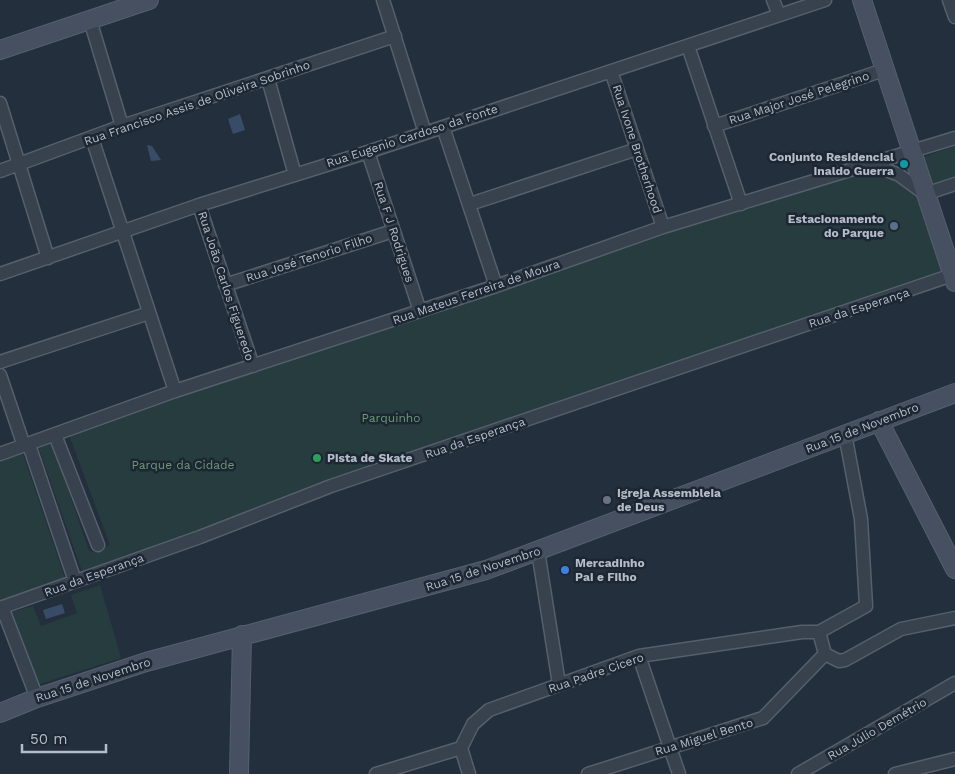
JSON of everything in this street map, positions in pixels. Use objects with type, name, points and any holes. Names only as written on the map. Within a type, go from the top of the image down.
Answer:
[{"type":"main road","points":[[0,50],[90,20],[114,5],[150,0]]},
{"type":"main road","points":[[862,0],[954,277]]},
{"type":"main road","name":"Rua 15 de Novembro","points":[[0,713],[37,698],[146,662],[486,570],[955,393]]},
{"type":"main road","points":[[879,421],[955,569]]},
{"type":"main road","points":[[239,774],[242,635]]},
{"type":"street","points":[[383,0],[425,133]]},
{"type":"street","points":[[773,0],[779,15]]},
{"type":"street","name":"Rua Eugenio Cardoso da Fonte","points":[[0,274],[123,233],[199,205],[368,152],[825,0]]},
{"type":"street","points":[[949,0],[955,15]]},
{"type":"street","points":[[90,20],[122,126]]},
{"type":"street","name":"Rua Francisco Assis de Oliveira Sobrinho","points":[[0,171],[18,166],[122,126],[395,36]]},
{"type":"street","points":[[688,46],[741,204]]},
{"type":"street","name":"Rua Major José Pelegrino","points":[[714,126],[884,70]]},
{"type":"street","name":"Rua Ivone Brotherhood","points":[[611,71],[663,227]]},
{"type":"street","points":[[268,79],[295,175]]},
{"type":"street","points":[[0,103],[48,258]]},
{"type":"street","points":[[443,127],[496,286]]},
{"type":"street","points":[[92,138],[175,391]]},
{"type":"street","name":"Rua Mateus Ferreira de Moura","points":[[0,454],[175,391],[496,286],[663,227],[955,138]]},
{"type":"street","points":[[470,204],[637,149]]},
{"type":"street","name":"Rua F J Rodrigues","points":[[368,152],[420,311]]},
{"type":"street","points":[[869,163],[899,175],[925,194],[955,184]]},
{"type":"street","name":"Rua João Carlos Figueredo","points":[[199,205],[253,366]]},
{"type":"street","name":"Rua José Tenorio Filho","points":[[225,285],[393,230]]},
{"type":"street","name":"Rua da Esperança","points":[[1,608],[200,537],[331,486],[954,277]]},
{"type":"street","points":[[0,362],[149,313]]},
{"type":"street","points":[[0,375],[75,581]]},
{"type":"street","points":[[845,434],[861,519],[866,606],[819,632],[825,654],[839,661],[845,660],[901,629],[955,618]]},
{"type":"street","points":[[55,435],[98,544]]},
{"type":"street","points":[[538,551],[559,684]]},
{"type":"street","points":[[1,608],[37,698]]},
{"type":"street","name":"Rua Padre Cicero","points":[[461,748],[473,724],[485,713],[559,684],[639,656],[783,635],[819,632]]},
{"type":"street","name":"Rua Miguel Bento","points":[[588,774],[763,718],[825,654]]},
{"type":"street","points":[[639,656],[680,774]]},
{"type":"street","name":"Rua Júlio Demétrio","points":[[798,774],[955,684]]},
{"type":"street","points":[[376,774],[461,748],[469,774]]},
{"type":"street","points":[[895,774],[955,758]]},
{"type":"green space","points":[[955,146],[955,178],[932,187],[921,158]]},
{"type":"green space","name":"Parque da Cidade","points":[[863,172],[875,172],[897,177],[922,200],[947,275],[768,331],[82,571],[39,449],[41,444],[48,443],[54,448],[89,551],[95,552],[110,545],[69,435],[654,235]]},
{"type":"green space","points":[[23,454],[65,578],[0,602],[0,461]]},
{"type":"green space","points":[[100,585],[121,658],[37,685],[9,613],[33,606],[41,626],[77,613],[71,595]]},
{"type":"water","points":[[240,114],[245,130],[233,134],[228,119]]},
{"type":"water","points":[[147,145],[152,146],[161,160],[151,161]]},
{"type":"water","points":[[62,604],[65,613],[46,619],[43,610]]},
{"type":"place","name":"Conjunto Residencial Inaldo Guerra","points":[[904,164]]},
{"type":"place","name":"Estacionamento do Parque","points":[[894,226]]},
{"type":"place","name":"Pista de Skate","points":[[317,458]]},
{"type":"place","name":"Igreja Assembleia de Deus","points":[[607,500]]},
{"type":"place","name":"Mercadinho Pai e Filho","points":[[565,570]]},
{"type":"park label","name":"Parquinho","points":[[391,418]]}]
